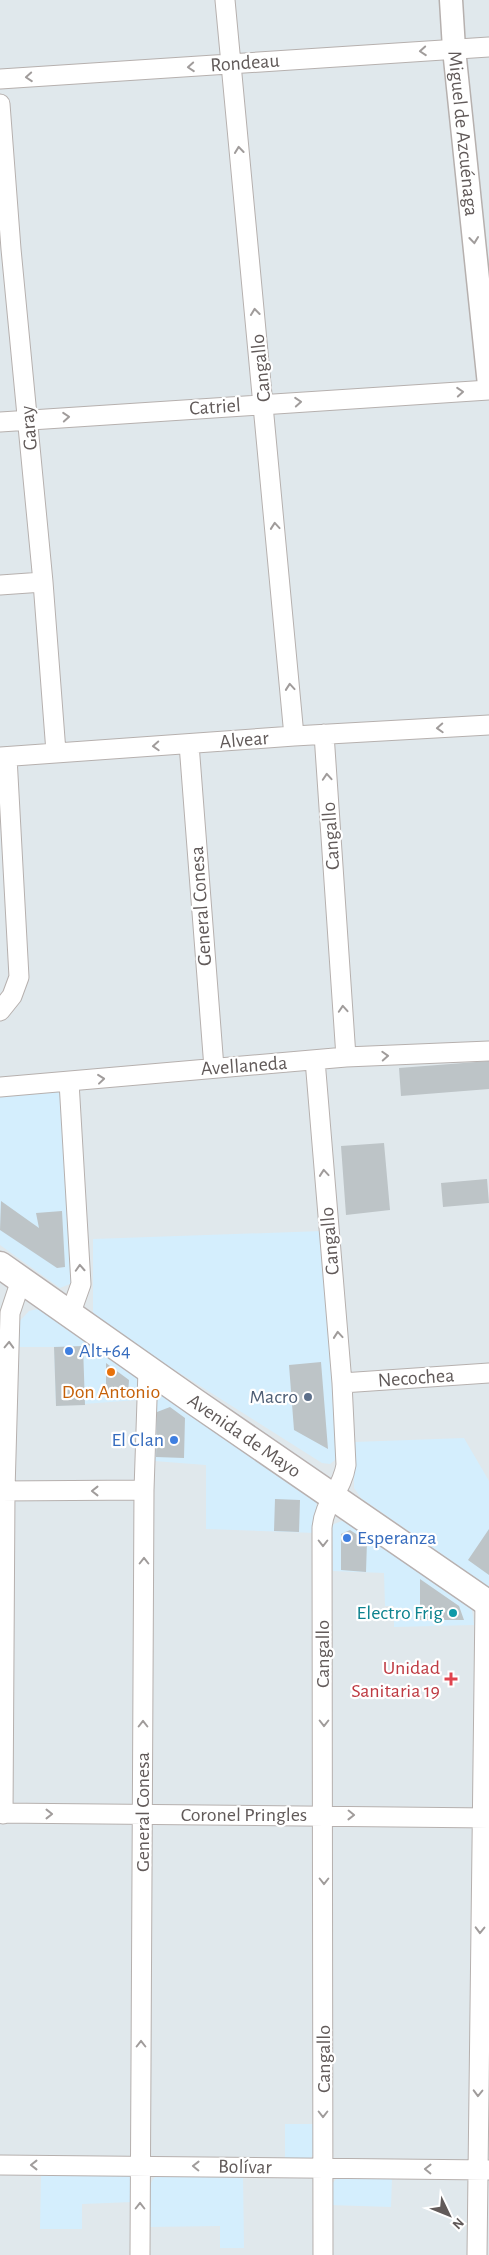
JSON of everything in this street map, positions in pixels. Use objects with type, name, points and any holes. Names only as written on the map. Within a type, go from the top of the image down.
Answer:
[{"type":"main road","name":"Avenida de Mayo","points":[[0,1264],[148,1370],[487,1603]]},
{"type":"street","name":"Cangallo","points":[[225,0],[294,736]]},
{"type":"street","name":"Miguel de Azcuénaga","points":[[451,0],[454,50],[489,385]]},
{"type":"street","name":"Rondeau","points":[[0,79],[489,47]]},
{"type":"street","name":"Garay","points":[[0,104],[5,249],[29,420],[56,752]]},
{"type":"street","name":"Catriel","points":[[0,422],[489,390]]},
{"type":"street","points":[[0,585],[43,582]]},
{"type":"street","name":"Alvear","points":[[3,757],[324,734],[489,725]]},
{"type":"street","name":"Cangallo","points":[[324,734],[346,1057]]},
{"type":"street","name":"General Conesa","points":[[188,744],[214,1068]]},
{"type":"street","points":[[0,1012],[12,996],[19,976],[3,757]]},
{"type":"street","name":"Avellaneda","points":[[0,1087],[346,1057],[489,1051]]},
{"type":"street","name":"Cangallo","points":[[315,1060],[342,1383],[346,1466],[344,1478],[323,1514],[322,1528],[324,1815],[323,2255]]},
{"type":"street","points":[[69,1082],[81,1284],[70,1315]]},
{"type":"street","points":[[2,1814],[3,1491],[10,1312],[22,1280]]},
{"type":"street","name":"General Conesa","points":[[140,2255],[144,1490],[148,1370]]},
{"type":"street","name":"Necochea","points":[[342,1383],[489,1373]]},
{"type":"street","points":[[3,1491],[144,1490]]},
{"type":"street","points":[[477,2255],[483,2170],[487,1603]]},
{"type":"street","name":"Coronel Pringles","points":[[2,1814],[485,1817]]},
{"type":"street","name":"Bolívar","points":[[0,2165],[483,2170]]},
{"type":"shaded area","points":[[57,1091],[66,1099],[74,1275],[70,1284],[60,1288],[0,1245],[0,1094]]},
{"type":"shaded area","points":[[322,1231],[336,1454],[335,1460],[330,1464],[322,1463],[102,1324],[93,1312],[93,1239]]},
{"type":"shaded area","points":[[37,1309],[46,1312],[138,1375],[138,1400],[56,1406],[54,1347],[15,1347],[18,1323],[29,1311]]},
{"type":"shaded area","points":[[164,1394],[316,1499],[315,1533],[206,1529],[206,1465],[154,1461],[155,1405]]},
{"type":"shaded area","points":[[464,1438],[489,1481],[489,1587],[361,1498],[354,1488],[354,1442]]},
{"type":"shaded area","points":[[344,1520],[467,1603],[472,1610],[474,1625],[394,1627],[394,1606],[385,1606],[384,1573],[333,1571],[332,1528],[334,1524]]},
{"type":"shaded area","points":[[285,2124],[315,2124],[315,2152],[310,2159],[285,2160]]},
{"type":"shaded area","points":[[41,2174],[129,2175],[132,2182],[133,2202],[82,2204],[82,2229],[40,2229]]},
{"type":"shaded area","points":[[243,2174],[244,2248],[220,2248],[220,2226],[147,2227],[147,2191],[153,2179],[158,2175]]},
{"type":"shaded area","points":[[338,2177],[392,2178],[391,2207],[329,2205],[329,2187]]},
{"type":"building","points":[[489,1061],[489,1089],[401,1096],[399,1068]]},
{"type":"building","points":[[384,1143],[390,1210],[346,1215],[341,1146]]},
{"type":"building","points":[[487,1179],[489,1203],[443,1207],[441,1183]]},
{"type":"building","points":[[1,1201],[39,1228],[36,1213],[62,1211],[65,1267],[57,1268],[0,1230]]},
{"type":"building","points":[[83,1346],[85,1405],[56,1406],[54,1347]]},
{"type":"building","name":"Macro","points":[[321,1362],[328,1449],[294,1430],[289,1365]]},
{"type":"building","name":"Don Antonio","points":[[106,1363],[129,1380],[128,1395],[106,1395]]},
{"type":"building","points":[[170,1407],[185,1418],[184,1458],[156,1457],[157,1412]]},
{"type":"building","points":[[275,1499],[300,1500],[299,1532],[274,1531]]},
{"type":"building","points":[[489,1529],[489,1575],[468,1560]]},
{"type":"building","points":[[350,1530],[367,1541],[366,1572],[341,1570],[341,1534]]},
{"type":"building","points":[[420,1579],[459,1606],[464,1620],[420,1620]]},
{"type":"place","name":"Alt+64","points":[[69,1351]]},
{"type":"place","name":"Don Antonio","points":[[111,1372]]},
{"type":"place","name":"Macro","points":[[308,1397]]},
{"type":"place","name":"El Clan","points":[[174,1440]]},
{"type":"place","name":"Esperanza","points":[[347,1538]]},
{"type":"place","name":"Electro Frig","points":[[453,1613]]},
{"type":"place","name":"Unidad Sanitaria 19","points":[[451,1679]]}]
